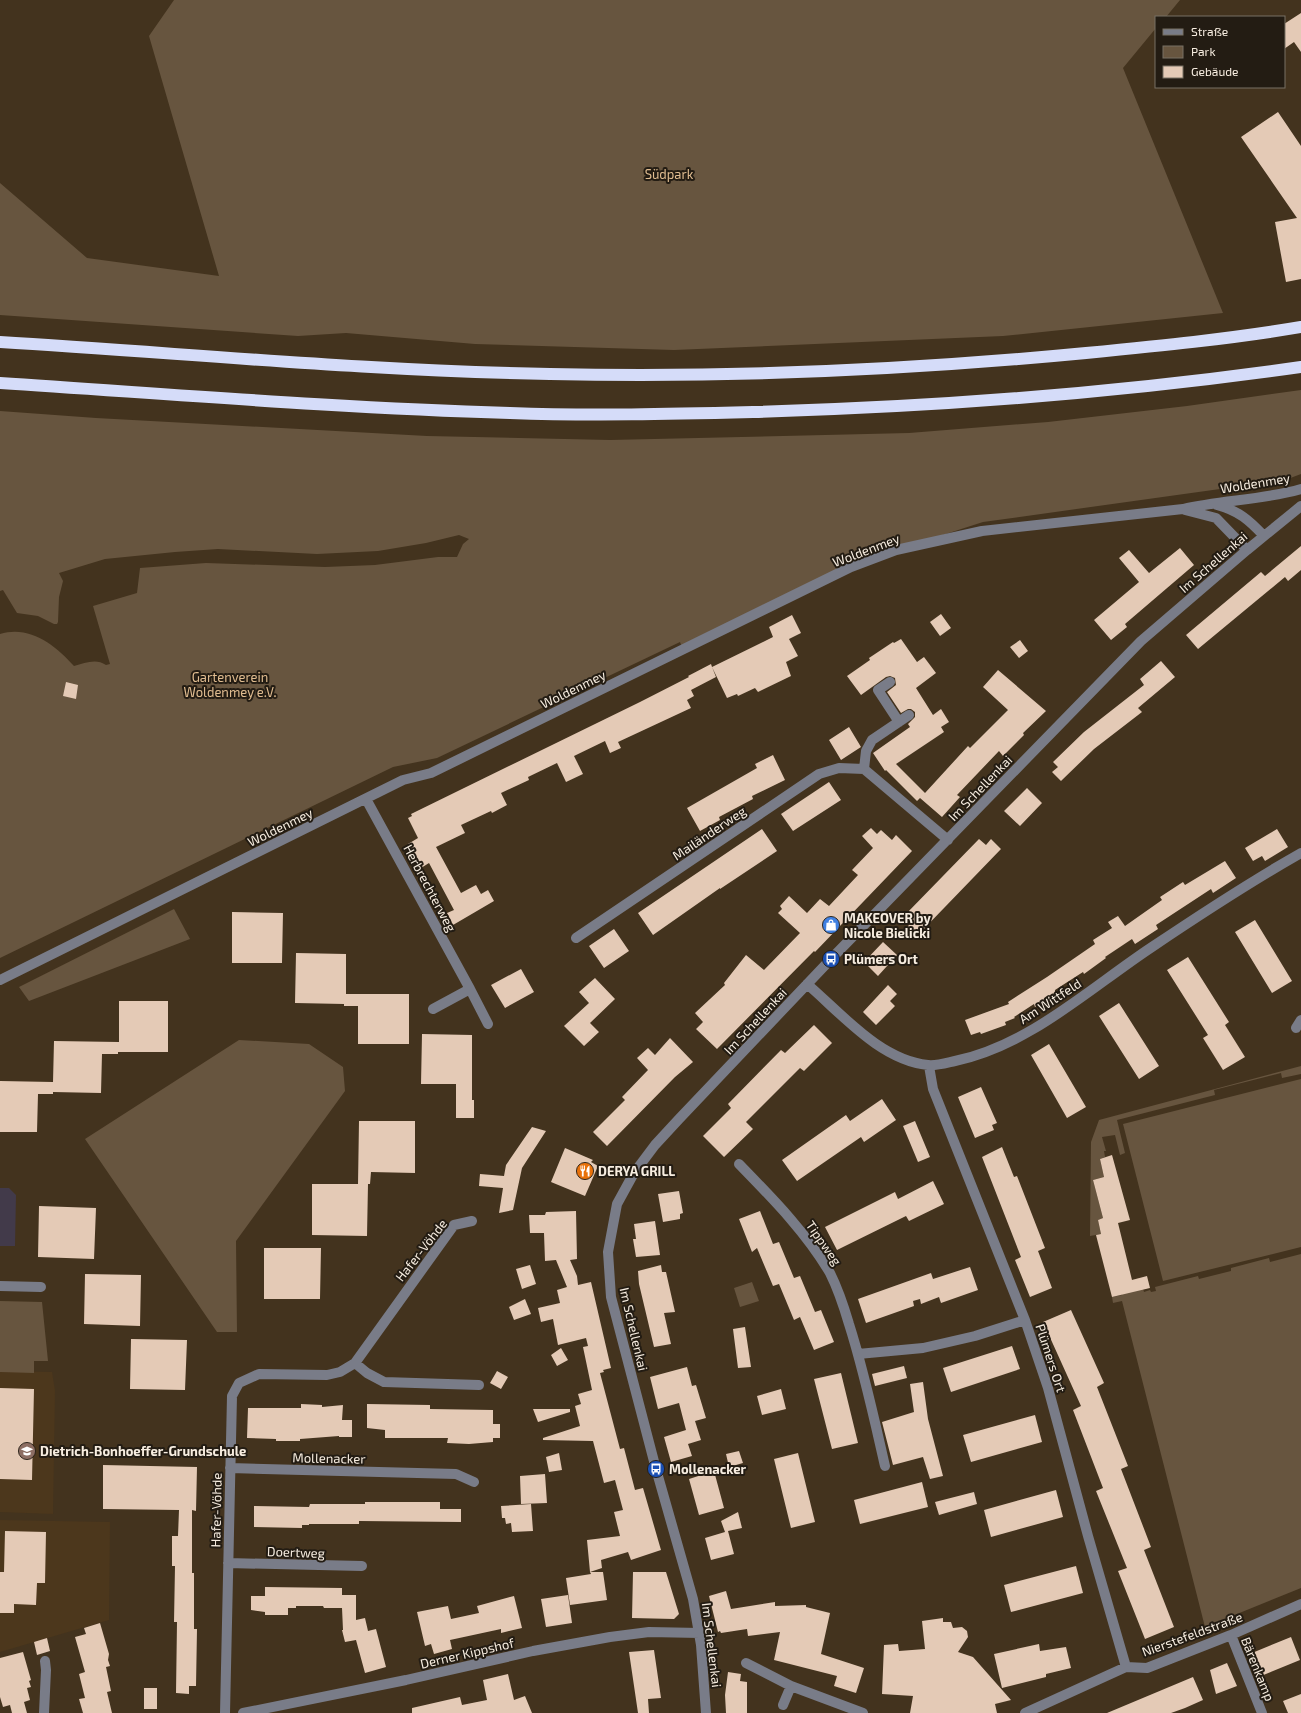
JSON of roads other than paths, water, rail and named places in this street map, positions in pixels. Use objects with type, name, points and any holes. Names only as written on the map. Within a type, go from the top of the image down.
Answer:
[{"type":"highway","points":[[0,342],[448,371],[671,375],[843,371],[1006,360],[1161,345],[1301,327]]},
{"type":"highway","points":[[0,383],[336,405],[512,413],[688,414],[862,409],[1032,398],[1167,384],[1301,367]]},
{"type":"street","name":"Woldenmey","points":[[0,980],[402,780],[431,773],[851,567],[896,550],[982,531],[1183,509],[1267,496],[1301,489]]},
{"type":"street","name":"Woldenmey","points":[[1214,503],[1234,510],[1246,518],[1264,536]]},
{"type":"street","name":"Im Schellenkai","points":[[706,1713],[700,1633],[693,1599],[656,1469],[612,1297],[608,1252],[617,1204],[634,1173],[655,1145],[807,984],[1141,641],[1301,506]]},
{"type":"street","name":"Woldenmey","points":[[1183,509],[1216,518],[1247,550]]},
{"type":"street","points":[[890,682],[878,690],[899,722]]},
{"type":"street","points":[[909,715],[872,740],[866,751],[864,769],[948,840]]},
{"type":"street","name":"Mailänderweg","points":[[576,938],[819,774],[839,768],[864,769]]},
{"type":"street","name":"Herbrechterweg","points":[[366,799],[488,1024]]},
{"type":"street","name":"Am Wittfeld","points":[[807,984],[872,1041],[887,1052],[906,1060],[928,1066],[967,1058],[1007,1043],[1062,1011],[1151,947],[1265,874],[1301,853]]},
{"type":"street","points":[[433,1009],[470,989]]},
{"type":"street","name":"Plümers Ort","points":[[928,1066],[933,1089],[1025,1320],[1048,1388],[1088,1536],[1126,1666]]},
{"type":"street","name":"Tippweg","points":[[739,1164],[788,1215],[816,1251],[830,1275],[840,1297],[858,1354],[885,1466]]},
{"type":"street","name":"Hafer-Vöhde","points":[[225,1713],[232,1396],[239,1383],[259,1374],[327,1375],[340,1372],[355,1363],[454,1225],[472,1221]]},
{"type":"street","points":[[0,1286],[41,1287]]},
{"type":"street","points":[[858,1354],[923,1348],[975,1336],[1025,1320]]},
{"type":"street","points":[[355,1363],[367,1373],[384,1382],[478,1385]]},
{"type":"street","name":"Mollenacker","points":[[230,1468],[456,1474],[474,1482]]},
{"type":"street","name":"Doertweg","points":[[228,1563],[362,1566]]},
{"type":"street","name":"Nierstefeldstraße","points":[[1126,1666],[1148,1668],[1231,1635],[1301,1604]]},
{"type":"street","name":"Derner Kippshof","points":[[242,1713],[406,1680],[533,1651],[649,1632],[700,1633]]},
{"type":"street","name":"Bärenkamp","points":[[1231,1635],[1262,1713]]},
{"type":"street","points":[[44,1713],[45,1661]]},
{"type":"street","points":[[746,1663],[791,1686],[863,1713]]},
{"type":"street","points":[[1025,1713],[1126,1666]]},
{"type":"street","points":[[783,1705],[791,1686]]},
{"type":"place","name":"MAKEOVER by Nicole Bielicki","points":[[831,925]]},
{"type":"place","name":"Plümers Ort","points":[[831,959]]},
{"type":"place","name":"DERYA GRILL","points":[[585,1171]]},
{"type":"place","name":"Dietrich-Bonhoeffer-Grundschule","points":[[27,1451]]},
{"type":"place","name":"Mollenacker","points":[[656,1469]]},
{"type":"park label","name":"Südpark","points":[[669,174]]},
{"type":"park label","name":"Gartenverein Woldenmey e.V.","points":[[230,684]]}]
